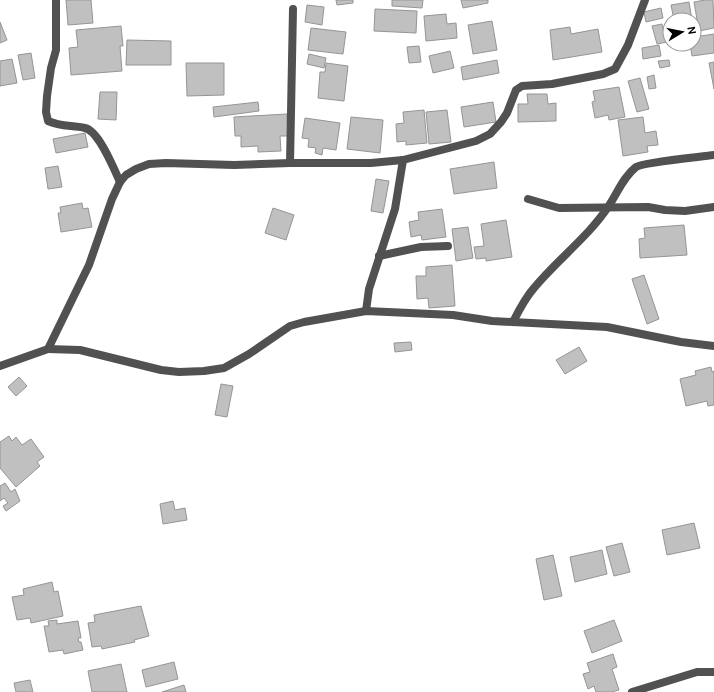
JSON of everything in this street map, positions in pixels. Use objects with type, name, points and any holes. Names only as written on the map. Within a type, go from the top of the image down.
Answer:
[{"type":"street","points":[[56,0],[56,50],[50,68],[46,112],[48,121],[59,126],[87,128],[95,134],[120,182]]},
{"type":"street","points":[[48,349],[89,265],[112,199],[120,182],[126,175],[136,169],[149,164],[166,163],[234,165],[371,163],[403,160],[476,141],[490,134],[507,113],[516,90],[522,86],[530,84],[552,84],[603,74],[615,69],[628,45],[645,0]]},
{"type":"street","points":[[290,163],[293,9]]},
{"type":"street","points":[[513,322],[521,306],[534,288],[608,207],[628,175],[637,166],[648,163],[668,162],[714,155]]},
{"type":"street","points":[[366,311],[369,289],[379,256],[387,239],[395,209],[403,160]]},
{"type":"street","points":[[528,199],[560,208],[648,207],[685,211],[714,207]]},
{"type":"street","points":[[379,256],[421,247],[448,246]]},
{"type":"street","points":[[0,366],[48,349],[80,350],[161,370],[179,372],[204,371],[224,368],[249,354],[290,326],[304,322],[366,311],[453,314],[492,321],[607,327],[681,342],[714,346]]},
{"type":"street","points":[[632,692],[697,672],[714,672]]},
{"type":"building","points":[[66,0],[91,0],[93,23],[68,25]]},
{"type":"building","points":[[336,0],[353,0],[353,3],[337,5]]},
{"type":"building","points":[[392,0],[423,0],[422,8],[392,6]]},
{"type":"building","points":[[461,0],[488,0],[488,3],[463,8]]},
{"type":"building","points":[[713,0],[714,28],[702,30],[702,12],[696,12],[694,2]]},
{"type":"building","points":[[689,2],[691,12],[672,12],[671,5]]},
{"type":"building","points":[[307,5],[324,7],[322,25],[305,22]]},
{"type":"building","points":[[661,8],[662,18],[646,22],[644,12]]},
{"type":"building","points":[[375,9],[417,11],[416,33],[374,31]]},
{"type":"building","points":[[446,14],[447,24],[456,23],[457,38],[426,41],[424,16]]},
{"type":"building","points":[[492,21],[497,50],[473,54],[468,25]]},
{"type":"building","points":[[0,22],[7,40],[0,43]]},
{"type":"building","points":[[662,24],[662,43],[657,44],[652,26]]},
{"type":"building","points":[[121,26],[123,46],[120,46],[122,71],[71,75],[69,48],[78,47],[76,30]]},
{"type":"building","points":[[570,27],[571,34],[598,29],[602,52],[553,60],[550,30]]},
{"type":"building","points":[[311,28],[346,32],[343,54],[308,50]]},
{"type":"building","points":[[714,34],[714,53],[692,56],[691,52],[702,52],[702,36]]},
{"type":"building","points":[[127,40],[171,41],[171,65],[126,65]]},
{"type":"building","points":[[659,45],[661,56],[643,59],[642,48]]},
{"type":"building","points":[[419,46],[421,62],[409,63],[407,47]]},
{"type":"building","points":[[450,51],[454,68],[433,73],[429,56]]},
{"type":"building","points":[[31,53],[35,78],[23,80],[18,55]]},
{"type":"building","points":[[309,54],[326,58],[324,68],[307,64]]},
{"type":"building","points":[[12,59],[17,83],[0,86],[0,61]]},
{"type":"building","points":[[497,60],[499,73],[463,80],[461,67]]},
{"type":"building","points":[[669,60],[670,66],[660,68],[658,61]]},
{"type":"building","points":[[714,62],[714,89],[709,63]]},
{"type":"building","points":[[186,63],[224,63],[224,95],[187,96]]},
{"type":"building","points":[[326,63],[348,66],[344,101],[318,98],[320,72],[325,72]]},
{"type":"building","points":[[654,75],[656,88],[649,89],[647,77]]},
{"type":"building","points":[[640,78],[649,109],[637,112],[628,81]]},
{"type":"building","points":[[619,87],[625,117],[609,120],[608,115],[595,118],[592,102],[595,101],[593,91]]},
{"type":"building","points":[[100,92],[117,92],[116,120],[98,119]]},
{"type":"building","points":[[527,94],[547,94],[548,104],[556,103],[556,121],[518,122],[518,104],[528,104]]},
{"type":"building","points":[[258,102],[259,111],[214,117],[213,107]]},
{"type":"building","points":[[493,102],[496,122],[464,127],[461,107]]},
{"type":"building","points":[[424,110],[427,143],[406,145],[406,141],[397,142],[396,124],[404,123],[403,112]]},
{"type":"building","points":[[447,110],[451,142],[429,144],[426,112]]},
{"type":"building","points":[[287,114],[288,136],[280,136],[281,151],[258,152],[258,146],[241,147],[241,136],[235,136],[234,117]]},
{"type":"building","points":[[351,117],[383,120],[380,153],[347,149]]},
{"type":"building","points":[[643,117],[645,133],[656,131],[658,145],[647,146],[648,152],[623,156],[618,120]]},
{"type":"building","points":[[305,118],[340,123],[336,150],[323,148],[322,155],[315,153],[316,148],[308,147],[309,139],[302,138]]},
{"type":"building","points":[[85,133],[88,147],[56,153],[53,139]]},
{"type":"building","points":[[494,162],[497,188],[454,194],[450,169]]},
{"type":"building","points":[[58,166],[62,187],[48,189],[45,168]]},
{"type":"building","points":[[376,179],[389,181],[383,213],[371,211]]},
{"type":"building","points":[[82,203],[83,209],[88,208],[92,227],[61,232],[58,213],[61,213],[60,207]]},
{"type":"building","points":[[273,208],[294,215],[286,240],[265,233]]},
{"type":"building","points":[[442,209],[446,237],[422,240],[421,235],[411,237],[409,222],[419,220],[418,212]]},
{"type":"building","points":[[506,220],[512,257],[486,261],[486,258],[476,259],[474,247],[484,246],[481,224]]},
{"type":"building","points":[[684,225],[687,255],[640,258],[639,239],[645,238],[644,228]]},
{"type":"building","points":[[468,227],[473,258],[456,261],[452,229]]},
{"type":"building","points":[[452,265],[455,306],[429,308],[428,298],[417,299],[416,276],[426,276],[426,267]]},
{"type":"building","points":[[644,275],[659,319],[647,324],[632,279]]},
{"type":"building","points":[[411,342],[412,350],[395,352],[394,343]]},
{"type":"building","points":[[579,347],[587,361],[565,374],[556,360]]},
{"type":"building","points":[[711,367],[712,372],[714,371],[714,405],[708,406],[707,401],[686,406],[680,379],[696,375],[695,371]]},
{"type":"building","points":[[19,377],[27,386],[16,396],[8,387]]},
{"type":"building","points":[[221,384],[233,386],[227,417],[215,415]]},
{"type":"building","points":[[9,436],[12,441],[16,437],[22,445],[31,439],[44,457],[37,462],[40,466],[16,487],[0,468],[0,442]]},
{"type":"building","points":[[5,483],[11,492],[15,489],[20,501],[6,511],[3,506],[8,503],[4,498],[0,501],[0,486]]},
{"type":"building","points":[[173,501],[175,510],[185,508],[187,520],[163,524],[160,504]]},
{"type":"building","points":[[694,523],[700,548],[667,555],[662,530]]},
{"type":"building","points":[[622,543],[630,572],[614,576],[606,547]]},
{"type":"building","points":[[602,550],[607,574],[575,582],[570,557]]},
{"type":"building","points":[[553,555],[562,596],[544,600],[536,559]]},
{"type":"building","points":[[52,582],[54,592],[58,591],[63,616],[31,623],[30,618],[17,620],[12,597],[24,595],[23,589]]},
{"type":"building","points":[[141,606],[149,636],[134,640],[135,642],[102,649],[101,646],[92,647],[88,623],[95,622],[94,615]]},
{"type":"building","points":[[57,620],[57,624],[78,621],[81,638],[78,638],[79,642],[81,642],[83,650],[64,654],[63,650],[49,652],[44,626],[49,626],[48,621]]},
{"type":"building","points":[[614,620],[622,641],[592,653],[584,631]]},
{"type":"building","points":[[613,654],[617,667],[612,669],[619,690],[611,692],[596,692],[594,686],[588,689],[583,674],[590,672],[587,663]]},
{"type":"building","points":[[174,662],[178,679],[146,687],[142,670]]},
{"type":"building","points":[[121,664],[127,692],[92,692],[88,671]]},
{"type":"building","points":[[30,680],[33,692],[16,692],[14,683]]},
{"type":"building","points":[[184,685],[186,692],[162,692]]}]
